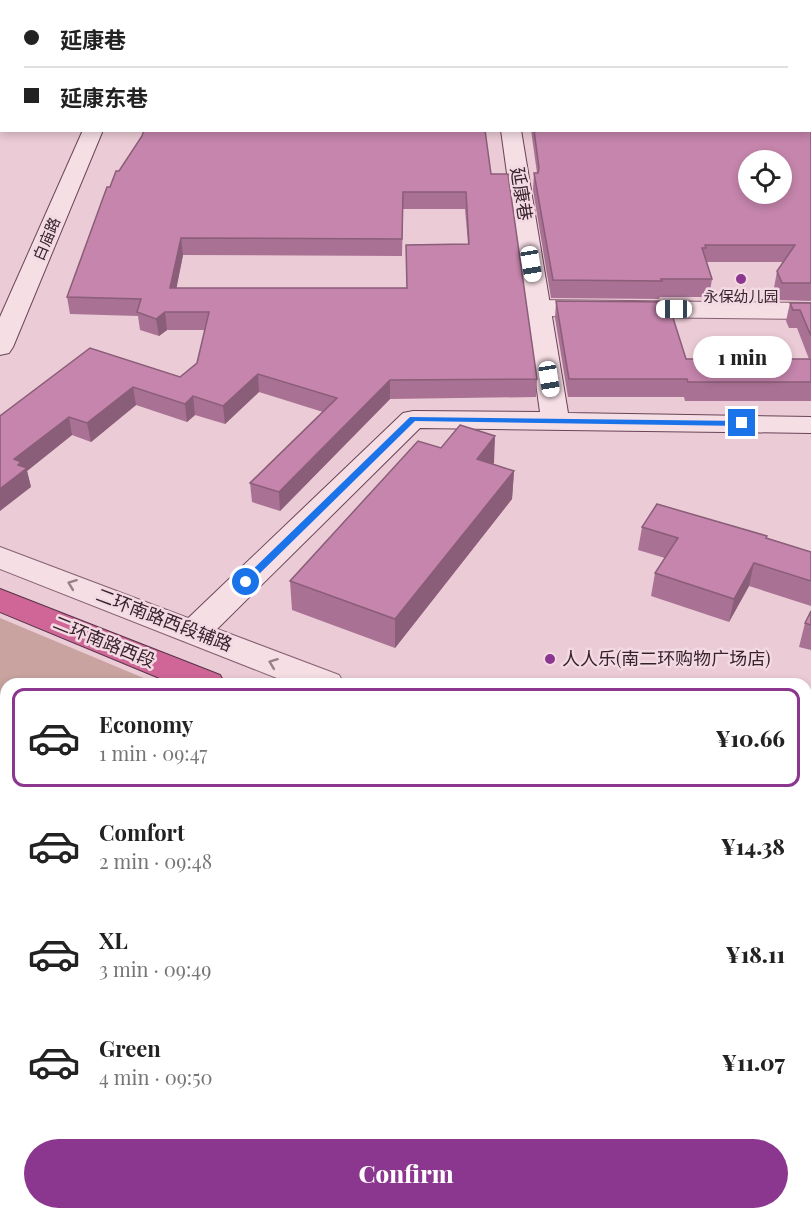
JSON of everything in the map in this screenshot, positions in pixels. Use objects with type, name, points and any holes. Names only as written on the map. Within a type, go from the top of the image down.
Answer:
[{"type":"highway","name":"二环南路西段","points":[[0,600],[193,678]]},
{"type":"street","name":"白庙路","points":[[0,347],[92,132]]},
{"type":"street","name":"延康巷","points":[[511,132],[555,420]]},
{"type":"street","points":[[538,308],[811,310]]},
{"type":"street","points":[[194,632],[413,419],[811,425]]},
{"type":"street","name":"二环南路西段辅路","points":[[0,556],[312,678]]},
{"type":"shaded area","points":[[0,618],[144,678],[0,678]]},
{"type":"building","points":[[143,132],[485,132],[491,174],[508,174],[537,379],[390,380],[279,492],[250,483],[337,398],[258,374],[223,406],[193,396],[185,404],[133,387],[87,423],[69,417],[14,459],[21,462],[18,465],[27,468],[0,489],[0,416],[90,348],[180,377],[197,363],[209,312],[165,312],[156,319],[137,312],[141,299],[67,297],[107,187],[110,187],[116,171],[119,171]],"holes":[[[403,192],[466,192],[469,244],[406,245],[407,288],[170,288],[181,238],[402,239]]]},
{"type":"building","points":[[534,132],[811,132],[811,283],[782,283],[777,271],[795,245],[705,245],[706,248],[702,248],[712,279],[553,280],[534,173],[538,173]]},
{"type":"building","points":[[556,301],[668,302],[686,359],[811,359],[811,382],[569,379]]},
{"type":"building","points":[[790,303],[811,303],[811,336],[800,310],[793,310]]},
{"type":"building","points":[[460,425],[495,436],[477,459],[514,471],[395,619],[290,581],[418,441],[441,448]]},
{"type":"building","points":[[657,504],[767,536],[766,538],[811,552],[811,581],[754,563],[734,599],[655,573],[678,538],[642,527]]},
{"type":"building","points":[[811,611],[811,625],[805,623]]},
{"type":"place","name":"永保幼儿园","points":[[741,279]]},
{"type":"place","name":"人人乐(南二环购物广场店)","points":[[550,659]]},
{"type":"route","points":[[246,582],[413,419],[742,423]]}]
